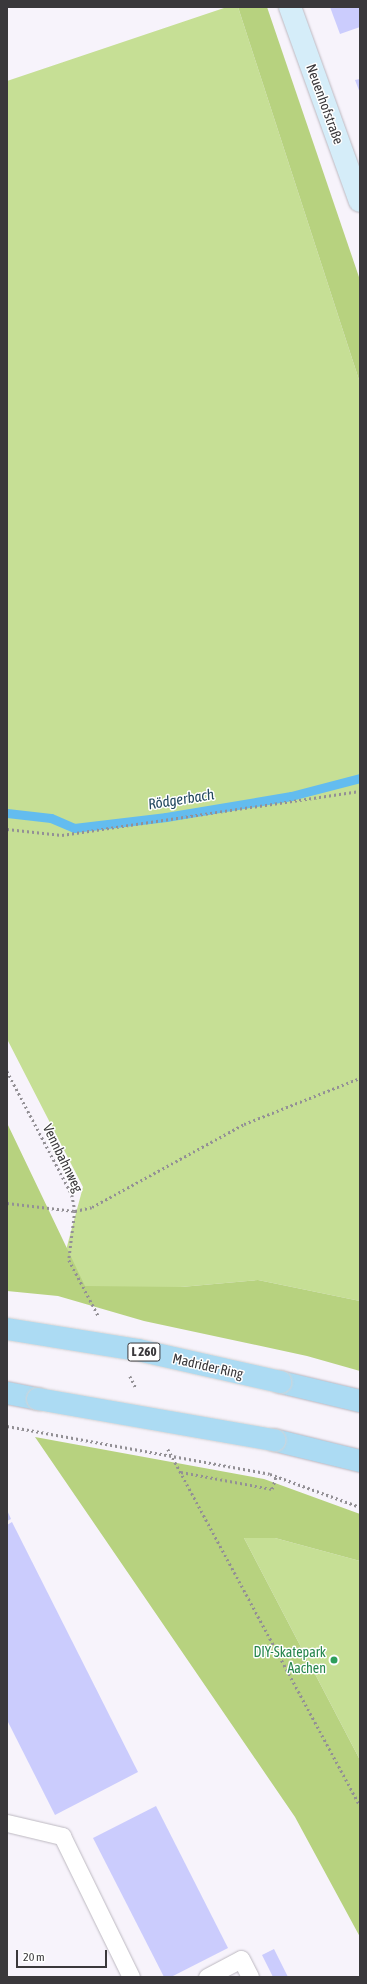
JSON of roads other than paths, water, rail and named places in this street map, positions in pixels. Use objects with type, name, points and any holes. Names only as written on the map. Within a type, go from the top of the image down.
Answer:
[{"type":"main road","name":"Madrider Ring","points":[[7,1329],[138,1350],[360,1401]]},
{"type":"main road","points":[[7,1393],[274,1440],[360,1461]]},
{"type":"street","name":"Neuenhofstraße","points":[[290,7],[360,200]]},
{"type":"lane","points":[[7,1823],[62,1836],[131,1977]]},
{"type":"lane","points":[[207,1977],[241,1959],[250,1977]]},
{"type":"waterway","name":"Rödgerbach","points":[[7,813],[51,818],[74,828],[166,817],[291,796],[360,778]]},
{"type":"place","name":"DIY-Skatepark Aachen","points":[[334,1660]]}]
